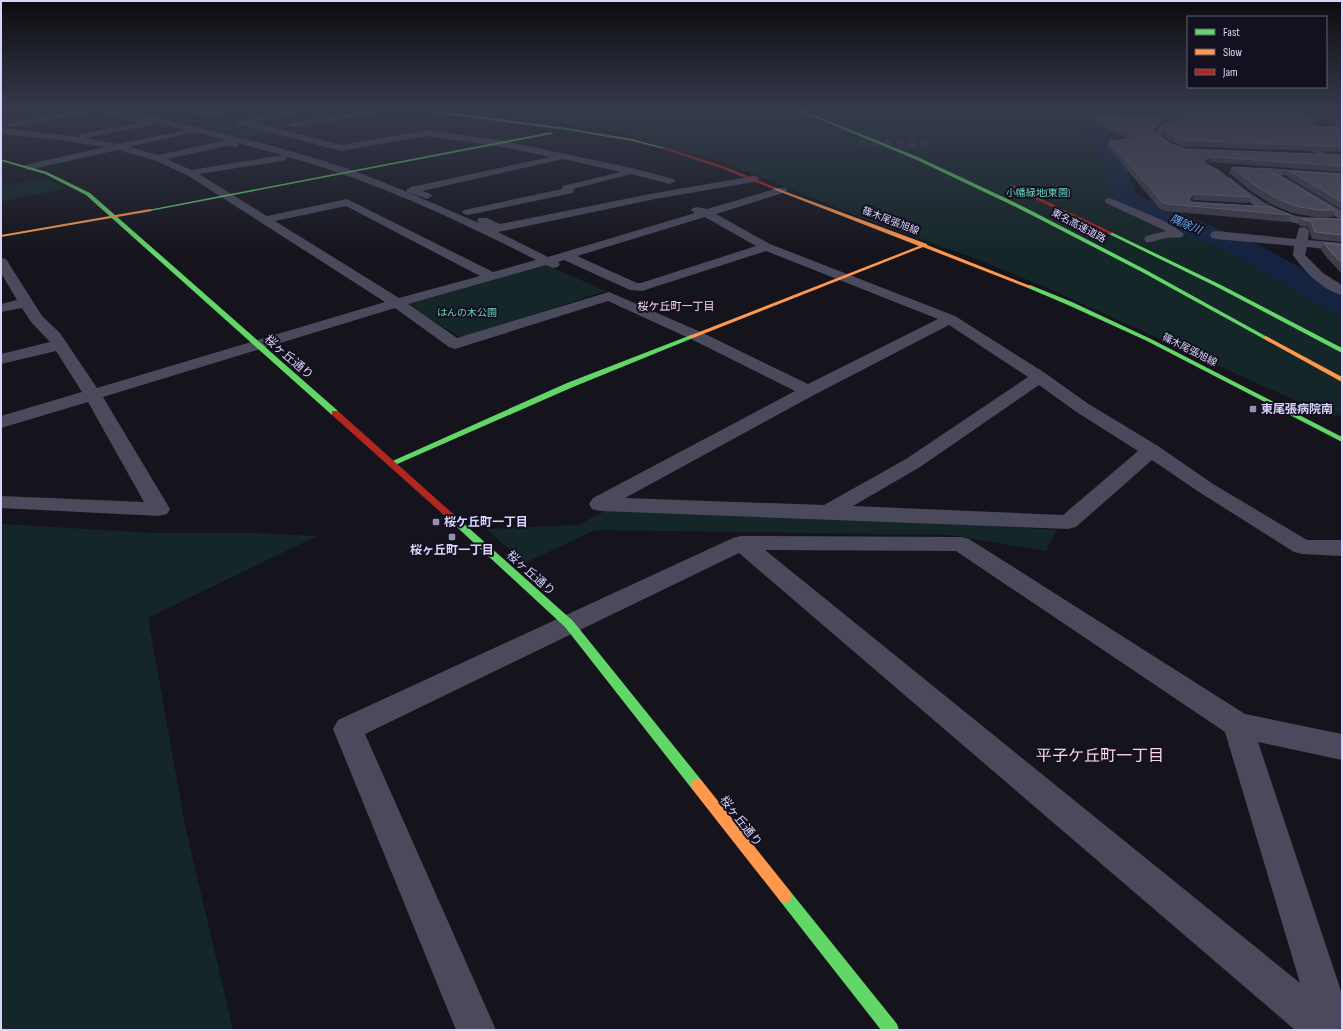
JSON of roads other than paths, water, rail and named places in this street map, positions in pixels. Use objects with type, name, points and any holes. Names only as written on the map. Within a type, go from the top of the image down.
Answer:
[{"type":"main road","points":[[1,236],[114,217],[424,157]]},
{"type":"main road","name":"篠木尾張旭線","points":[[692,157],[754,179],[1037,289],[1110,321],[1277,405],[1342,440]]},
{"type":"main road","name":"東名高速道路","points":[[912,157],[1006,199],[1160,280],[1342,380]]},
{"type":"main road","name":"桜ヶ丘通り","points":[[1,160],[50,174],[72,184],[88,194],[392,463],[569,624],[891,1030]]},
{"type":"main road","name":"東名高速道路","points":[[1005,184],[1107,230],[1342,350]]},
{"type":"main road","points":[[392,463],[570,385],[845,278],[924,245]]},
{"type":"street","points":[[28,167],[72,157]]},
{"type":"street","points":[[155,157],[190,173],[227,195],[397,303],[455,344],[608,296],[703,333]]},
{"type":"street","points":[[158,158],[162,157]]},
{"type":"street","points":[[190,173],[282,158],[279,157]]},
{"type":"street","points":[[301,157],[365,179],[482,228],[547,261]]},
{"type":"street","points":[[561,157],[411,190],[468,212],[498,228],[655,196],[754,179]]},
{"type":"street","points":[[563,157],[632,171],[670,181]]},
{"type":"street","points":[[1313,157],[1334,163]]},
{"type":"street","points":[[1326,157],[1334,163]]},
{"type":"street","points":[[1334,163],[1264,171],[1342,216]]},
{"type":"street","points":[[468,212],[569,191],[566,188],[632,171]]},
{"type":"street","points":[[1220,172],[1253,200],[1291,218],[1304,221],[1342,221]]},
{"type":"street","points":[[683,179],[670,181],[638,191],[705,212],[766,247],[950,320],[1039,377],[1081,407],[1151,450],[1206,488],[1302,547],[1342,548]]},
{"type":"street","points":[[696,180],[717,186]]},
{"type":"street","points":[[563,262],[705,212],[782,190]]},
{"type":"street","points":[[1110,201],[1165,225],[1178,234],[1161,235],[1150,239]]},
{"type":"street","points":[[266,220],[347,202],[491,276]]},
{"type":"street","points":[[1250,209],[1271,209]]},
{"type":"street","points":[[1304,221],[1299,256],[1308,268],[1321,279],[1342,291]]},
{"type":"street","points":[[1216,235],[1342,247]]},
{"type":"street","points":[[1,422],[259,346],[397,303],[547,261],[563,262],[642,287],[766,247]]},
{"type":"street","points":[[1,502],[159,509],[93,395],[54,336],[36,319],[3,267]]},
{"type":"street","points":[[605,286],[703,333],[808,391]]},
{"type":"street","points":[[1,308],[27,303]]},
{"type":"street","points":[[950,320],[808,391],[600,504],[826,513],[910,514],[1068,522],[1151,450]]},
{"type":"street","points":[[1,359],[60,345]]},
{"type":"street","points":[[826,513],[913,462],[1039,377]]},
{"type":"street","points":[[741,542],[1326,1030]]},
{"type":"street","points":[[476,1030],[348,729],[741,542],[961,544],[1238,725],[1342,747]]},
{"type":"street","points":[[1238,725],[1334,1030]]},
{"type":"waterway","name":"隅除川","points":[[1111,157],[1125,197],[1139,205],[1249,251],[1342,304]]},
{"type":"place","name":"東尾張病院南","points":[[1253,409]]},
{"type":"place","name":"桜ケ丘町一丁目","points":[[436,522]]},
{"type":"place","name":"桜ヶ丘町一丁目","points":[[452,537]]},
{"type":"district","name":"桜ケ丘町一丁目","points":[[676,306]]},
{"type":"district","name":"平子ケ丘町一丁目","points":[[1100,755]]},
{"type":"park label","name":"小幡緑地(東園)","points":[[1038,192]]},
{"type":"park label","name":"はんの木公園","points":[[467,312]]}]
